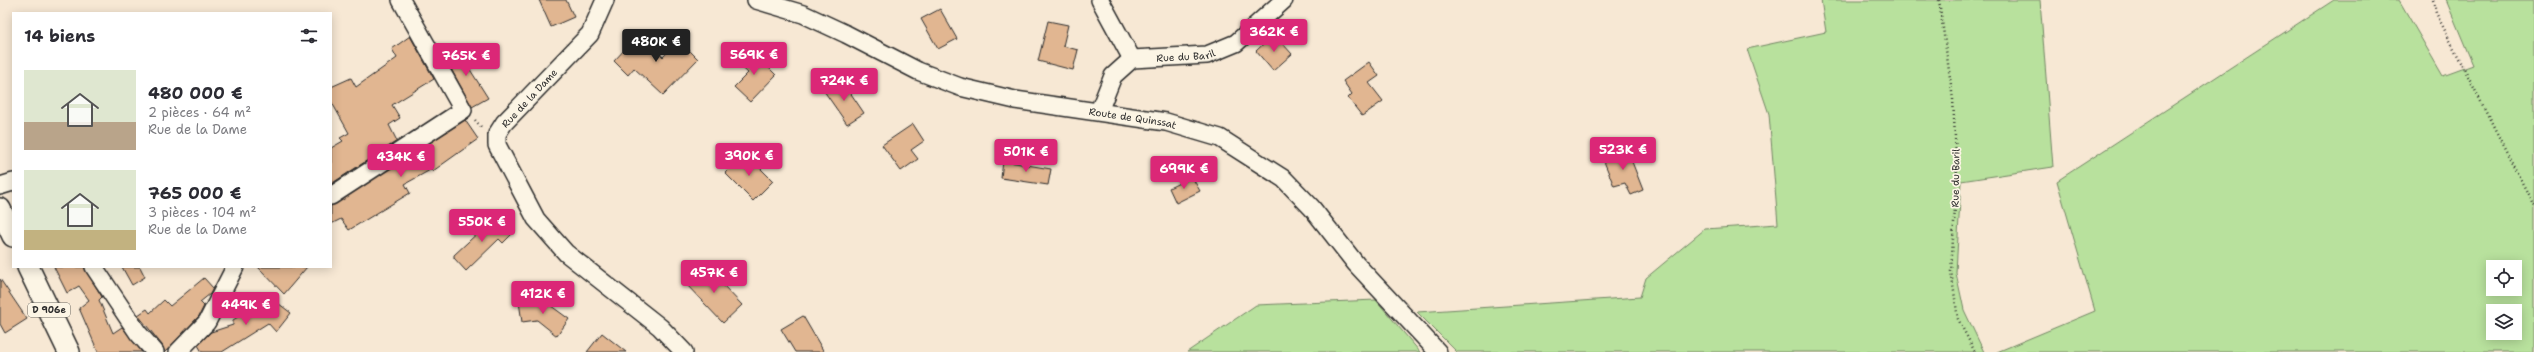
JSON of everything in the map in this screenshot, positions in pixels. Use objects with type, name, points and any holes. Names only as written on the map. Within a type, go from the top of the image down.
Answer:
[{"type":"main road","points":[[0,210],[12,234]]},
{"type":"main road","name":"D 906e","points":[[28,268],[69,352]]},
{"type":"street","points":[[332,195],[463,110],[413,18],[401,0]]},
{"type":"street","points":[[410,0],[413,18]]},
{"type":"street","name":"Rue de la Dame","points":[[605,0],[590,34],[504,123],[497,134],[497,145],[536,219],[566,253],[660,327],[684,352]]},
{"type":"street","name":"Route de Quinssat","points":[[756,0],[803,14],[918,71],[960,87],[1015,100],[1099,111],[1166,122],[1220,138],[1284,179],[1312,208],[1356,264],[1438,352]]},
{"type":"street","points":[[1099,111],[1113,76],[1132,59],[1100,0]]},
{"type":"street","name":"Rue du Baril","points":[[1132,59],[1208,55],[1236,43],[1284,0]]},
{"type":"street","points":[[0,186],[12,182]]},
{"type":"street","points":[[95,268],[138,333],[156,352]]},
{"type":"street","points":[[178,352],[207,322],[234,268]]},
{"type":"path","name":"Rue du Baril","points":[[1939,0],[1953,98],[1956,168],[1951,271],[1958,319],[1975,352]]},
{"type":"path","points":[[2432,0],[2436,14],[2534,206]]},
{"type":"green space","points":[[1821,0],[2040,0],[2053,167],[1961,181],[1956,273],[1964,310],[1984,352],[1457,352],[1417,312],[1640,297],[1646,278],[1705,229],[1778,224],[1769,114],[1747,49],[1826,32]]},
{"type":"green space","points":[[2334,0],[2399,0],[2443,76],[2473,65],[2446,0],[2534,0],[2534,352],[1997,352],[2095,311],[2057,181]]},
{"type":"green space","points":[[1376,300],[1420,352],[1187,352],[1256,305]]},
{"type":"building","points":[[539,0],[566,0],[574,17],[551,27]]},
{"type":"building","points":[[940,9],[957,39],[938,49],[921,19]]},
{"type":"building","points":[[1048,21],[1068,25],[1063,46],[1078,50],[1073,70],[1038,61]]},
{"type":"building","points":[[639,34],[663,57],[679,40],[698,59],[663,95],[634,68],[628,75],[614,61]]},
{"type":"building","points":[[1274,34],[1292,54],[1273,71],[1256,51]]},
{"type":"building","points":[[410,36],[434,79],[392,105],[400,118],[389,125],[397,141],[332,183],[332,147],[343,141],[340,138],[349,133],[332,103],[332,87],[351,78],[356,87],[397,58],[392,49]]},
{"type":"building","points":[[471,49],[474,54],[464,60],[488,98],[472,107],[445,58],[459,51],[460,53]]},
{"type":"building","points":[[750,49],[776,75],[750,102],[734,87],[748,73],[737,63]]},
{"type":"building","points":[[1369,62],[1379,76],[1369,83],[1383,101],[1362,116],[1348,98],[1352,94],[1343,81]]},
{"type":"building","points":[[841,79],[864,113],[847,124],[824,91]]},
{"type":"building","points":[[465,120],[478,139],[433,171],[432,169],[405,184],[410,193],[349,230],[341,219],[332,224],[332,205]]},
{"type":"building","points":[[913,124],[924,141],[911,150],[918,159],[901,171],[882,145]]},
{"type":"building","points":[[1627,149],[1643,190],[1631,195],[1625,183],[1614,186],[1603,159]]},
{"type":"building","points":[[745,153],[773,181],[753,201],[725,173]]},
{"type":"building","points":[[1003,161],[1051,169],[1048,185],[1001,178]]},
{"type":"building","points":[[1192,177],[1200,191],[1176,203],[1169,188]]},
{"type":"building","points":[[496,216],[513,233],[503,243],[499,239],[466,271],[454,258],[454,255]]},
{"type":"building","points":[[704,265],[742,305],[723,323],[685,283]]},
{"type":"building","points":[[54,268],[85,268],[102,297],[99,300],[113,333],[122,327],[142,352],[98,352],[79,308],[89,300],[79,286],[67,293]]},
{"type":"building","points":[[123,268],[140,268],[145,277],[132,285]]},
{"type":"building","points":[[259,268],[306,268],[284,294]]},
{"type":"building","points":[[204,278],[213,288],[210,294],[200,302],[204,306],[199,316],[165,352],[162,345],[138,315],[147,309],[150,313],[164,300],[170,306]]},
{"type":"building","points":[[0,279],[27,319],[5,333],[0,324]]},
{"type":"building","points":[[270,297],[291,313],[276,332],[268,323],[222,352],[202,352],[198,345],[211,332],[233,325],[233,320]]},
{"type":"building","points":[[543,300],[569,319],[557,336],[537,320],[522,322],[519,302]]},
{"type":"building","points":[[803,316],[824,352],[795,352],[781,329]]},
{"type":"building","points":[[602,333],[626,352],[587,352]]}]
